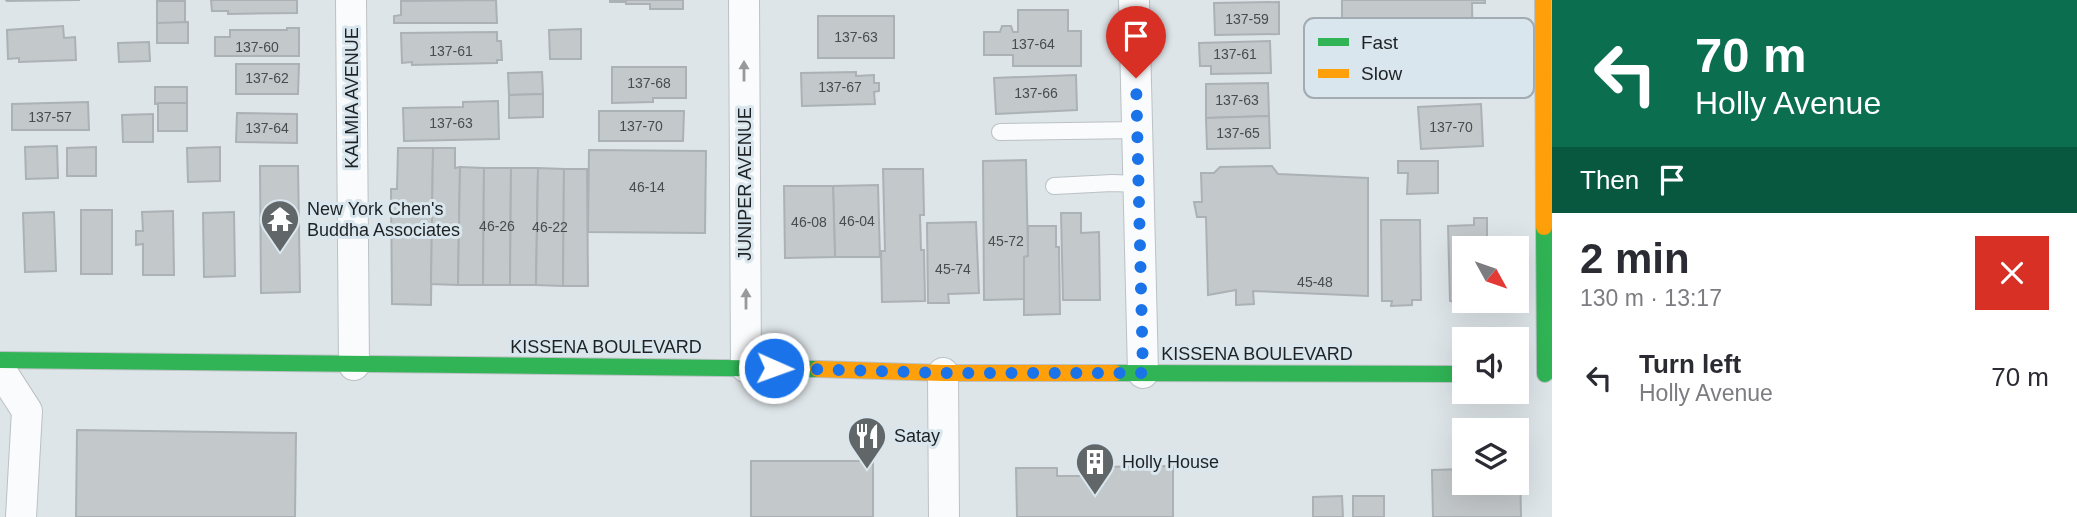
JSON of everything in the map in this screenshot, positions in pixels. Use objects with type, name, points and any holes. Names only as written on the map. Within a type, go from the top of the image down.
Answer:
[{"type":"main road","points":[[1543,0],[1543,374]]},
{"type":"main road","name":"KISSENA BOULEVARD","points":[[0,360],[746,367],[943,373],[1452,374]]},
{"type":"street","name":"KALMIA AVENUE","points":[[351,0],[354,365]]},
{"type":"street","name":"JUNIPER AVENUE","points":[[744,0],[746,367]]},
{"type":"street","points":[[1134,0],[1143,373]]},
{"type":"street","points":[[0,369],[27,411],[21,517]]},
{"type":"street","points":[[943,373],[944,517]]},
{"type":"lane","points":[[1000,132],[1137,130]]},
{"type":"lane","points":[[1054,186],[1139,184]]},
{"type":"building","points":[[6,0],[80,0],[7,1]]},
{"type":"building","points":[[211,0],[297,0],[297,13],[228,14],[228,11],[212,11]]},
{"type":"building","points":[[496,0],[497,23],[394,23],[394,16],[401,15],[401,1]]},
{"type":"building","points":[[610,0],[683,0],[683,9],[650,9],[650,4],[626,4]]},
{"type":"building","points":[[1342,0],[1485,0],[1485,3],[1472,3],[1472,18],[1342,18]]},
{"type":"building","points":[[157,1],[185,1],[185,23],[157,23]]},
{"type":"building","points":[[1279,2],[1279,34],[1215,35],[1214,3]]},
{"type":"building","points":[[1018,10],[1068,10],[1068,31],[1081,31],[1081,66],[1013,66],[1013,55],[984,55],[984,32],[1000,32],[1002,26],[1011,26],[1013,32],[1018,32]]},
{"type":"building","points":[[818,16],[894,16],[894,58],[818,58]]},
{"type":"building","points":[[188,22],[188,43],[157,43],[157,23]]},
{"type":"building","points":[[63,26],[64,38],[75,37],[76,60],[19,62],[19,58],[8,59],[7,30]]},
{"type":"building","points":[[299,28],[299,56],[215,56],[215,37],[230,37],[230,30]]},
{"type":"building","points":[[581,29],[581,59],[550,59],[549,30]]},
{"type":"building","points":[[497,32],[497,41],[501,41],[502,60],[497,60],[497,63],[402,63],[401,33]]},
{"type":"building","points":[[1270,41],[1271,73],[1211,74],[1211,66],[1200,66],[1199,43]]},
{"type":"building","points":[[149,42],[150,61],[119,62],[118,43]]},
{"type":"building","points":[[236,64],[299,64],[298,94],[236,94]]},
{"type":"building","points":[[612,67],[686,67],[686,98],[653,98],[653,102],[612,103]]},
{"type":"building","points":[[542,72],[543,94],[509,95],[508,73]]},
{"type":"building","points":[[856,72],[856,76],[874,75],[874,83],[879,83],[879,91],[874,92],[875,104],[802,106],[801,73]]},
{"type":"building","points":[[1076,75],[1077,110],[996,114],[994,78]]},
{"type":"building","points":[[1268,83],[1269,116],[1206,118],[1206,84]]},
{"type":"building","points":[[155,87],[187,87],[187,103],[155,104]]},
{"type":"building","points":[[543,94],[543,117],[509,118],[509,95]]},
{"type":"building","points":[[498,101],[499,139],[404,141],[403,108],[463,107],[463,102]]},
{"type":"building","points":[[88,102],[89,130],[12,130],[12,104]]},
{"type":"building","points":[[158,103],[187,103],[187,131],[158,131]]},
{"type":"building","points":[[1481,104],[1483,146],[1421,149],[1418,107]]},
{"type":"building","points":[[599,111],[684,111],[683,141],[599,141]]},
{"type":"building","points":[[237,113],[297,114],[297,143],[236,142]]},
{"type":"building","points":[[153,114],[153,142],[123,142],[122,115]]},
{"type":"building","points":[[1269,116],[1270,148],[1207,149],[1206,118]]},
{"type":"building","points":[[57,146],[58,178],[26,179],[25,147]]},
{"type":"building","points":[[96,147],[96,176],[67,176],[67,148]]},
{"type":"building","points":[[220,147],[220,181],[188,182],[187,148]]},
{"type":"building","points":[[398,148],[433,148],[431,305],[392,304],[391,189],[397,189]]},
{"type":"building","points":[[433,148],[455,148],[455,168],[460,167],[458,285],[431,284]]},
{"type":"building","points":[[589,150],[706,151],[705,233],[588,232]]},
{"type":"building","points":[[1026,160],[1028,256],[1024,257],[1024,299],[984,300],[983,161]]},
{"type":"building","points":[[1398,161],[1438,161],[1438,193],[1407,194],[1408,173],[1398,173]]},
{"type":"building","name":"New York Chen's Buddha Associates","points":[[260,166],[298,166],[300,292],[261,293]]},
{"type":"building","points":[[1272,166],[1278,174],[1368,178],[1368,296],[1253,291],[1254,304],[1236,305],[1236,290],[1208,295],[1206,217],[1197,217],[1194,202],[1202,202],[1201,173],[1214,173],[1220,167]]},
{"type":"building","points":[[460,167],[484,168],[483,285],[458,285]]},
{"type":"building","points":[[484,168],[511,168],[510,285],[483,285]]},
{"type":"building","points":[[511,168],[538,168],[536,285],[510,285]]},
{"type":"building","points":[[538,168],[564,169],[563,286],[536,285]]},
{"type":"building","points":[[564,169],[587,169],[588,286],[563,286]]},
{"type":"building","points":[[883,169],[923,169],[924,215],[920,215],[925,301],[882,302],[881,251],[885,251]]},
{"type":"building","points":[[878,185],[880,257],[835,257],[833,186]]},
{"type":"building","points":[[784,186],[833,186],[835,257],[785,258]]},
{"type":"building","points":[[81,210],[112,210],[112,274],[81,274]]},
{"type":"building","points":[[173,211],[174,275],[143,275],[143,244],[136,245],[136,231],[143,231],[142,212]]},
{"type":"building","points":[[54,212],[56,271],[25,272],[23,213]]},
{"type":"building","points":[[234,212],[235,276],[204,277],[203,213]]},
{"type":"building","points":[[1061,213],[1081,213],[1081,233],[1099,232],[1100,300],[1063,300]]},
{"type":"building","points":[[1474,218],[1487,218],[1487,236],[1452,236],[1450,301],[1448,226],[1474,225]]},
{"type":"building","points":[[1381,220],[1420,220],[1421,300],[1412,300],[1412,305],[1391,306],[1392,301],[1382,301]]},
{"type":"building","points":[[976,222],[979,293],[948,294],[949,303],[928,303],[927,223]]},
{"type":"building","points":[[1028,226],[1056,226],[1060,314],[1024,315],[1024,257],[1028,256]]},
{"type":"building","points":[[77,430],[296,433],[295,517],[76,517]]},
{"type":"building","points":[[751,461],[873,461],[873,517],[751,517]]},
{"type":"building","name":"Holly House","points":[[1173,466],[1173,517],[1017,517],[1016,468],[1057,468],[1057,476],[1092,476],[1092,467]]},
{"type":"building","points":[[1452,469],[1452,495],[1521,495],[1521,517],[1433,517],[1432,470]]},
{"type":"building","points":[[1342,496],[1343,517],[1313,517],[1313,497]]},
{"type":"building","points":[[1353,496],[1384,496],[1384,517],[1353,517]]},
{"type":"traffic: fast","points":[[1544,227],[1545,374]]},
{"type":"traffic: fast","points":[[0,360],[818,369]]},
{"type":"traffic: fast","points":[[1115,373],[1452,374]]},
{"type":"traffic: slow","points":[[1543,0],[1544,227]]},
{"type":"traffic: slow","points":[[818,369],[943,373],[1115,373]]},
{"type":"place","name":"New York Chen's Buddha Associates","points":[[280,253]]},
{"type":"place","name":"Satay","points":[[867,470]]},
{"type":"place","name":"Holly House","points":[[1095,496]]},
{"type":"route","points":[[774,368],[943,373],[1143,373],[1136,78]]}]
